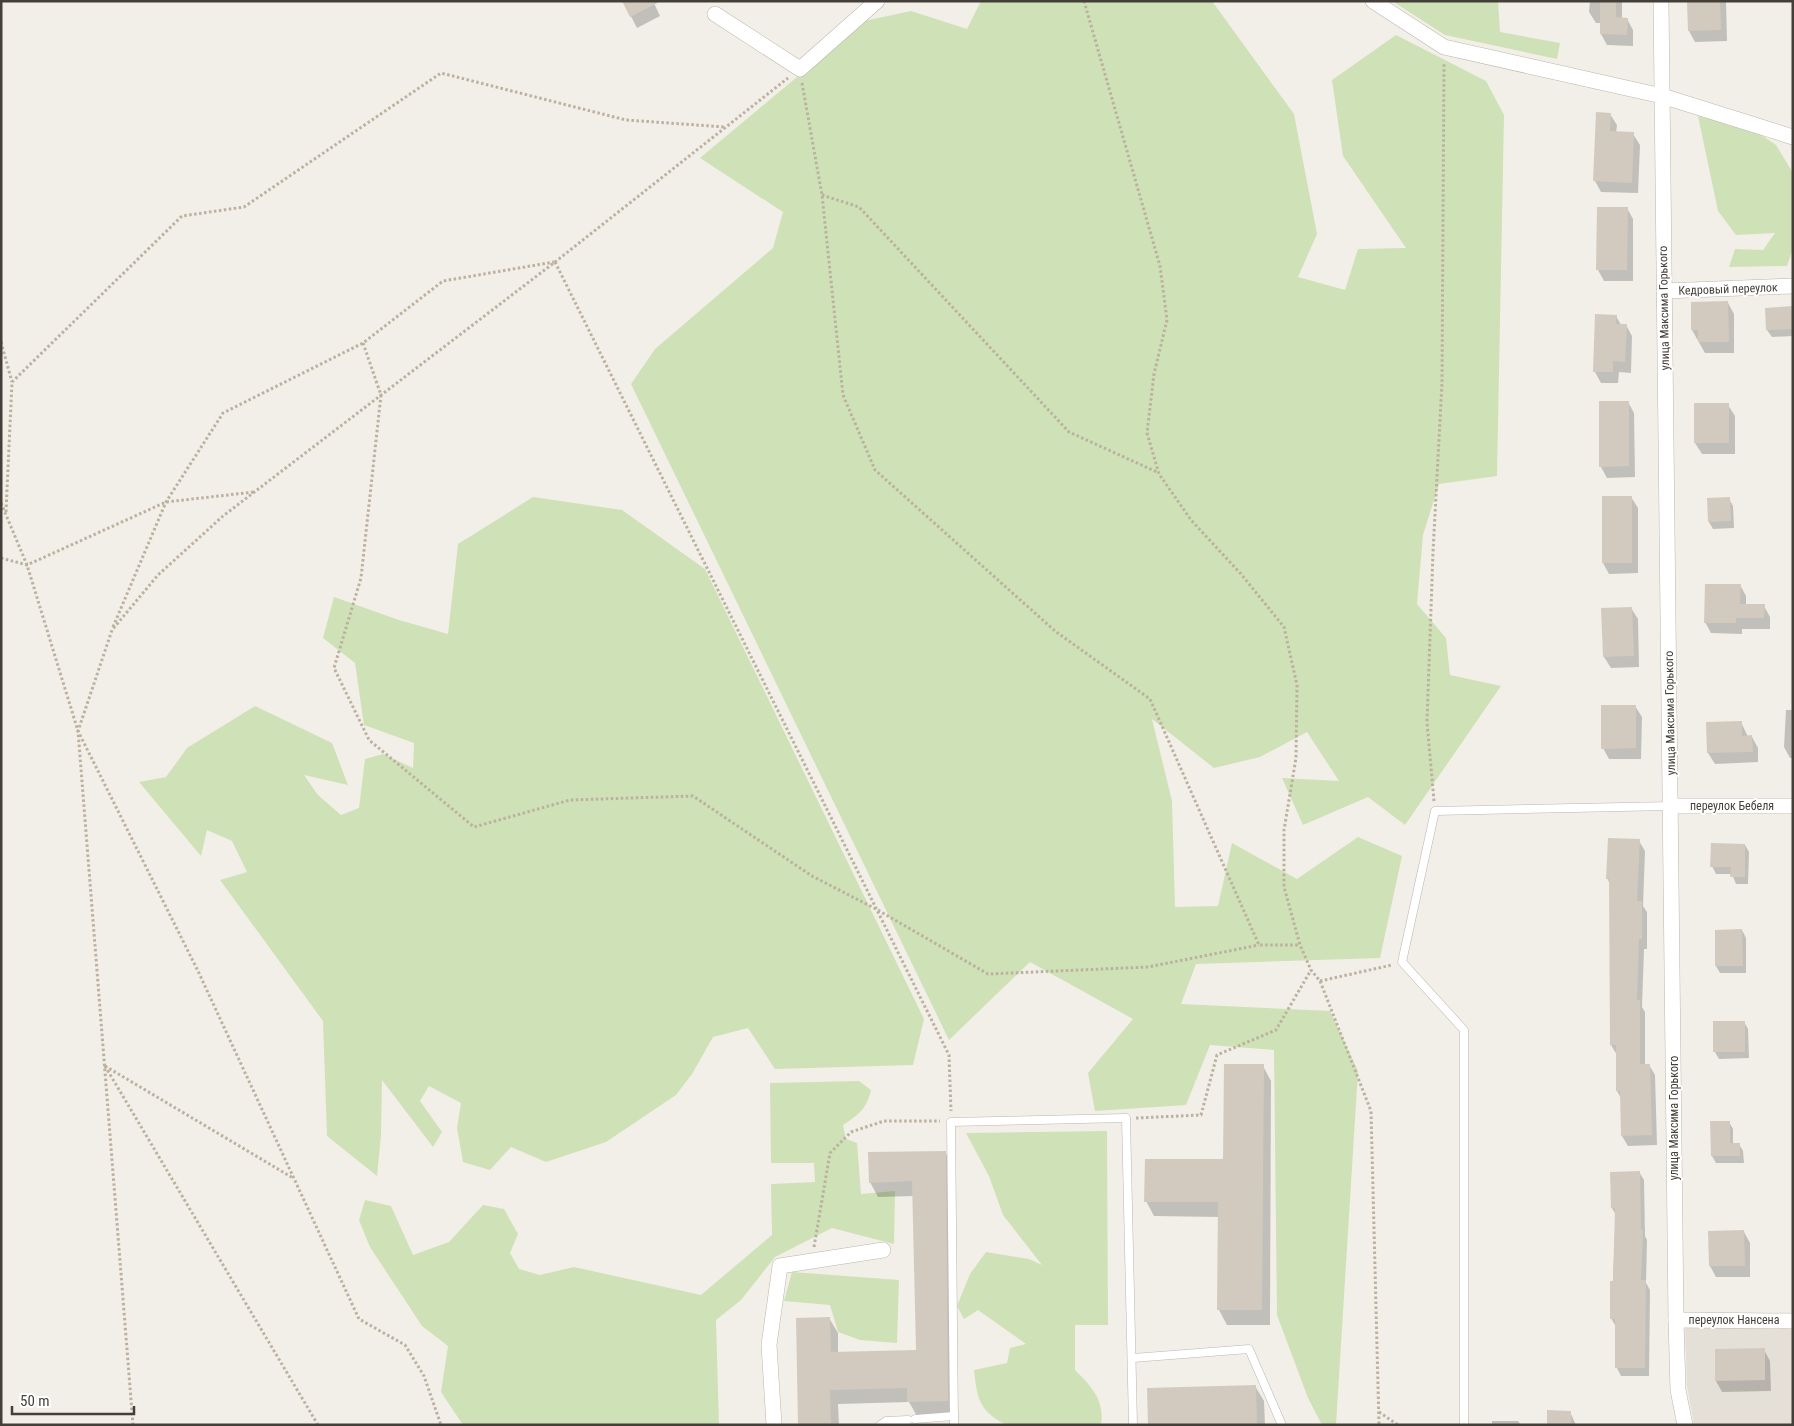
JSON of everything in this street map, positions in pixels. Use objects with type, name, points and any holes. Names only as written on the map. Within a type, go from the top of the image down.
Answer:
[{"type":"street","points":[[715,14],[800,69],[877,1]]},
{"type":"street","points":[[1373,1],[1444,47],[1662,96],[1793,137]]},
{"type":"street","name":"улица Максима Горького","points":[[1661,1],[1676,1320],[1678,1390],[1685,1425]]},
{"type":"street","name":"Кедровый переулок","points":[[1664,291],[1793,286]]},
{"type":"street","name":"переулок Бебеля","points":[[1671,806],[1793,806]]},
{"type":"street","points":[[774,1425],[769,1345],[780,1266],[883,1250]]},
{"type":"street","name":"переулок Нансена","points":[[1676,1320],[1793,1321]]},
{"type":"lane","points":[[1464,1425],[1464,1030],[1402,962],[1435,811],[1671,806]]},
{"type":"lane","points":[[880,1425],[886,1421],[911,1419],[954,1421],[951,1122],[1126,1118],[1133,1358],[1133,1425]]},
{"type":"lane","points":[[1133,1358],[1249,1349],[1282,1425]]},
{"type":"path","points":[[1084,1],[1160,266],[1167,320],[1154,374],[1146,433],[1160,474],[1191,520],[1241,574],[1284,627],[1297,684],[1296,758],[1284,830],[1284,886],[1300,945],[1311,970],[1320,981],[1371,1111],[1379,1425]]},
{"type":"path","points":[[1435,811],[1427,722],[1433,552],[1442,383],[1444,47]]},
{"type":"path","points":[[112,630],[158,575],[223,516],[554,262],[800,69],[822,194],[843,395],[875,470],[1055,631],[1150,699],[1259,945]]},
{"type":"path","points":[[12,382],[182,216],[244,206],[441,73],[626,120],[726,127]]},
{"type":"path","points":[[822,194],[859,207],[1069,432],[1160,474]]},
{"type":"path","points":[[133,1425],[78,731],[112,630],[166,502],[223,413],[363,343],[443,281],[554,262]]},
{"type":"path","points":[[554,262],[949,1055],[951,1122],[884,1120],[851,1132],[830,1154],[812,1261]]},
{"type":"path","points":[[1,342],[12,382],[6,515]]},
{"type":"path","points":[[363,343],[381,395],[361,578],[334,668],[369,740],[474,827],[570,800],[693,796],[812,876],[876,909],[988,974],[1148,967],[1259,945],[1300,945]]},
{"type":"path","points":[[1,558],[26,565],[166,502],[255,492]]},
{"type":"path","points":[[1,503],[26,565],[78,731],[198,971],[359,1319],[405,1345],[424,1376],[441,1425]]},
{"type":"path","points":[[1320,981],[1402,962]]},
{"type":"path","points":[[1126,1118],[1201,1115],[1217,1056],[1276,1030],[1311,970]]},
{"type":"path","points":[[104,1066],[294,1178]]},
{"type":"path","points":[[104,1066],[318,1425]]},
{"type":"path","points":[[1378,1412],[1398,1425]]},
{"type":"shaded area","points":[[1685,1328],[1793,1328],[1793,1425],[1694,1425],[1687,1386]]},
{"type":"green space","points":[[981,1],[1212,1],[1294,114],[1317,234],[1298,277],[1345,290],[1358,249],[1406,248],[1343,156],[1332,80],[1396,35],[1486,81],[1504,115],[1497,476],[1439,484],[1423,535],[1417,604],[1446,638],[1450,675],[1501,686],[1405,825],[1368,797],[1303,825],[1282,778],[1339,781],[1307,732],[1260,757],[1214,768],[1152,719],[1172,801],[1175,907],[1218,906],[1232,843],[1297,879],[1358,837],[1402,856],[1380,958],[1196,964],[1181,1004],[1330,1011],[1358,1071],[1336,1425],[1322,1425],[1308,1398],[1277,1315],[1274,1050],[1210,1045],[1186,1105],[1095,1111],[1088,1073],[1133,1019],[1030,962],[949,1040],[631,384],[655,349],[773,248],[783,212],[700,158],[864,21],[911,11],[967,29]]},
{"type":"green space","points":[[1392,1],[1498,1],[1500,32],[1560,43],[1557,59],[1445,35]]},
{"type":"green space","points":[[1698,116],[1757,132],[1776,145],[1793,173],[1793,248],[1787,266],[1729,267],[1735,249],[1763,250],[1775,233],[1736,235],[1718,211]]},
{"type":"green space","points":[[533,497],[622,510],[705,569],[924,1019],[913,1065],[775,1069],[748,1028],[713,1037],[692,1074],[676,1095],[606,1142],[546,1162],[511,1147],[490,1170],[463,1162],[457,1128],[461,1103],[429,1086],[420,1101],[442,1132],[433,1147],[382,1080],[381,1135],[377,1176],[327,1136],[323,1021],[220,880],[247,872],[232,841],[207,830],[201,856],[139,782],[166,777],[187,748],[255,706],[332,743],[348,785],[304,775],[318,795],[341,815],[359,808],[365,759],[383,754],[413,768],[414,743],[364,725],[355,663],[323,638],[334,597],[399,620],[448,634],[458,544]]},
{"type":"green space","points":[[859,1081],[871,1090],[867,1102],[861,1111],[843,1125],[846,1139],[857,1143],[861,1194],[895,1191],[894,1244],[832,1228],[775,1257],[741,1300],[716,1320],[719,1425],[463,1425],[441,1392],[448,1346],[422,1326],[370,1247],[359,1220],[365,1200],[391,1206],[413,1255],[449,1242],[483,1205],[504,1209],[518,1234],[510,1253],[519,1269],[540,1275],[574,1267],[701,1295],[772,1235],[771,1184],[815,1182],[814,1163],[771,1163],[770,1083]]},
{"type":"green space","points":[[1107,1131],[1108,1325],[1075,1325],[1075,1370],[1096,1394],[1101,1408],[1101,1425],[1007,1425],[990,1415],[981,1403],[976,1389],[974,1370],[1007,1363],[1010,1348],[1026,1344],[978,1310],[964,1319],[957,1306],[970,1274],[986,1252],[1029,1259],[1042,1265],[1003,1215],[989,1176],[966,1133]]},
{"type":"green space","points":[[792,1272],[899,1280],[897,1343],[860,1340],[838,1332],[830,1305],[784,1301]]},
{"type":"building","points":[[622,1],[661,1],[630,17]]},
{"type":"building","points":[[1600,1],[1616,1],[1616,17],[1628,18],[1627,35],[1600,34]]},
{"type":"building","points":[[1687,1],[1720,1],[1721,30],[1688,31]]},
{"type":"building","points":[[1596,112],[1611,113],[1610,131],[1634,132],[1632,183],[1593,181]]},
{"type":"building","points":[[1597,207],[1628,207],[1627,270],[1596,270]]},
{"type":"building","points":[[1728,301],[1729,342],[1698,342],[1698,330],[1691,330],[1691,302]]},
{"type":"building","points":[[1793,306],[1793,329],[1766,330],[1765,308]]},
{"type":"building","points":[[1595,314],[1617,315],[1616,324],[1627,324],[1625,362],[1613,361],[1613,372],[1593,372]]},
{"type":"building","points":[[1599,401],[1629,401],[1629,466],[1599,467]]},
{"type":"building","points":[[1694,403],[1729,403],[1729,443],[1694,443]]},
{"type":"building","points":[[1602,496],[1632,496],[1632,563],[1602,563]]},
{"type":"building","points":[[1730,497],[1731,521],[1708,522],[1707,498]]},
{"type":"building","points":[[1705,584],[1741,584],[1740,604],[1765,604],[1764,618],[1736,618],[1736,623],[1704,623]]},
{"type":"building","points":[[1632,607],[1634,656],[1603,657],[1601,608]]},
{"type":"building","points":[[1601,705],[1636,705],[1636,748],[1601,749]]},
{"type":"building","points":[[1742,721],[1742,736],[1752,735],[1753,752],[1707,753],[1706,722]]},
{"type":"building","points":[[1608,838],[1640,839],[1637,901],[1642,901],[1642,939],[1639,939],[1637,1000],[1640,1000],[1640,1064],[1650,1064],[1652,1135],[1621,1136],[1620,1091],[1616,1091],[1616,1045],[1610,1045],[1609,879],[1606,879]]},
{"type":"building","points":[[1711,843],[1745,844],[1745,877],[1730,877],[1731,867],[1710,867]]},
{"type":"building","points":[[1742,929],[1743,966],[1715,966],[1715,930]]},
{"type":"building","points":[[1713,1021],[1745,1021],[1745,1052],[1713,1052]]},
{"type":"building","points":[[1224,1064],[1264,1064],[1262,1310],[1217,1310],[1218,1202],[1144,1202],[1145,1159],[1223,1159]]},
{"type":"building","points":[[1710,1121],[1730,1121],[1730,1143],[1740,1143],[1740,1156],[1711,1156]]},
{"type":"building","points":[[946,1151],[948,1401],[907,1402],[907,1388],[830,1390],[831,1425],[798,1425],[796,1318],[830,1317],[831,1352],[916,1350],[912,1181],[869,1183],[868,1152]]},
{"type":"building","points":[[1640,1171],[1641,1230],[1643,1230],[1641,1280],[1646,1280],[1645,1368],[1615,1368],[1615,1319],[1610,1319],[1610,1281],[1613,1281],[1615,1208],[1611,1208],[1610,1172]]},
{"type":"building","points":[[1744,1230],[1745,1266],[1709,1266],[1708,1231]]},
{"type":"building","points":[[1765,1348],[1765,1380],[1715,1381],[1715,1349]]},
{"type":"building","points":[[1256,1385],[1257,1425],[1148,1425],[1147,1388]]},
{"type":"building","points":[[1547,1410],[1571,1411],[1571,1425],[1547,1425]]}]
